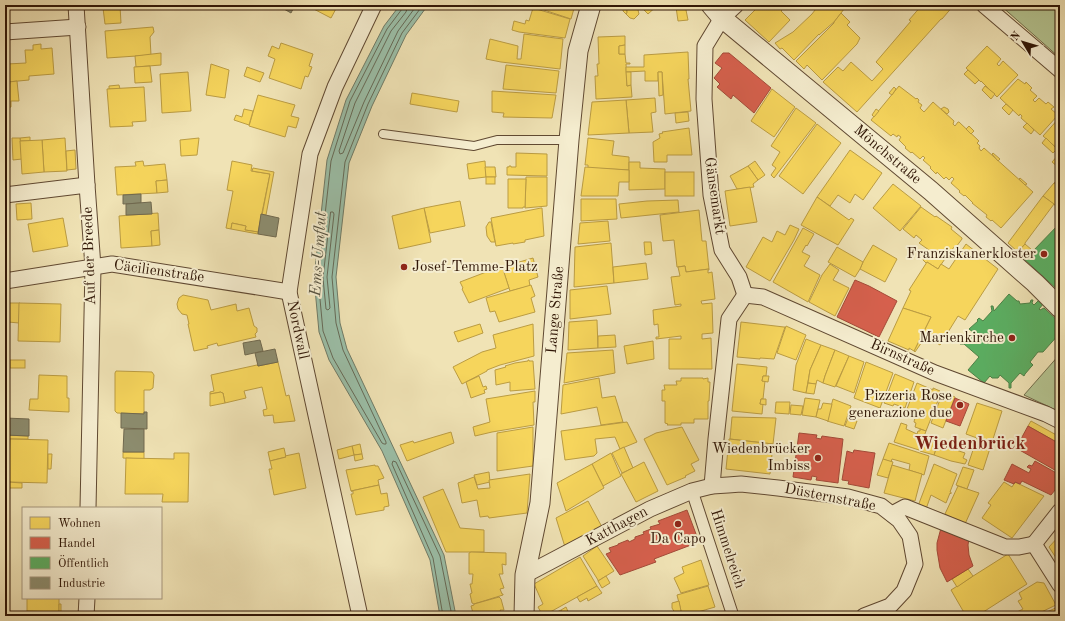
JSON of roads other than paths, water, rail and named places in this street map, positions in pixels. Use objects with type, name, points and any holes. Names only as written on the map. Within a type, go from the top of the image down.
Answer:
[{"type":"street","name":"Auf der Breede","points":[[76,5],[93,267],[88,507]]},
{"type":"street","name":"Nordwall","points":[[360,616],[289,292],[310,154],[335,87],[374,5]]},
{"type":"street","name":"Lange Straße","points":[[524,616],[525,575],[540,503],[569,140],[578,51],[591,5]]},
{"type":"street","name":"Gänsemarkt","points":[[736,5],[716,12],[705,46],[704,99],[711,195],[722,250],[739,277],[745,295]]},
{"type":"street","points":[[984,5],[1060,70]]},
{"type":"street","name":"Mönchstraße","points":[[716,12],[931,191],[1035,283],[1060,308]]},
{"type":"street","points":[[5,32],[78,27]]},
{"type":"street","points":[[5,194],[87,185]]},
{"type":"street","name":"Cäcilienstraße","points":[[5,281],[112,264],[289,292]]},
{"type":"street","points":[[712,486],[729,319],[745,295]]},
{"type":"street","name":"Birnstraße","points":[[745,295],[763,297],[935,373],[1046,414],[1060,421]]},
{"type":"street","name":"Düsternstraße","points":[[712,486],[741,484],[848,497],[881,506],[892,514],[905,506],[1005,547],[1019,548],[1034,544]]},
{"type":"street","name":"Katthagen","points":[[525,575],[650,509],[692,491],[712,486]]},
{"type":"street","name":"Himmelreich","points":[[692,491],[732,616]]},
{"type":"street","points":[[1060,511],[1034,544],[1060,585]]},
{"type":"street","points":[[864,616],[890,606],[904,591],[915,564],[910,536],[899,520],[892,514]]},
{"type":"street","points":[[86,616],[87,599]]},
{"type":"lane","points":[[383,134],[474,146],[497,140],[569,140]]},
{"type":"water","name":"Ems-Umflut","points":[[400,5],[428,5],[406,35],[372,106],[349,163],[336,277],[340,323],[347,349],[444,555],[456,616],[440,616],[430,560],[382,451],[329,360],[319,332],[314,278],[327,160],[346,100],[384,26]]},
{"type":"place","name":"Franziskanerkloster","points":[[1044,254]]},
{"type":"place","name":"Josef-Temme-Platz","points":[[404,267]]},
{"type":"place","name":"Marienkirche","points":[[1012,338]]},
{"type":"place","name":"Pizzeria Rose generazione due","points":[[960,405]]},
{"type":"place","name":"Wiedenbrücker Imbiss","points":[[818,458]]},
{"type":"place","name":"Da Capo","points":[[678,524]]},
{"type":"district","name":"Wiedenbrück","points":[[970,444]]}]
